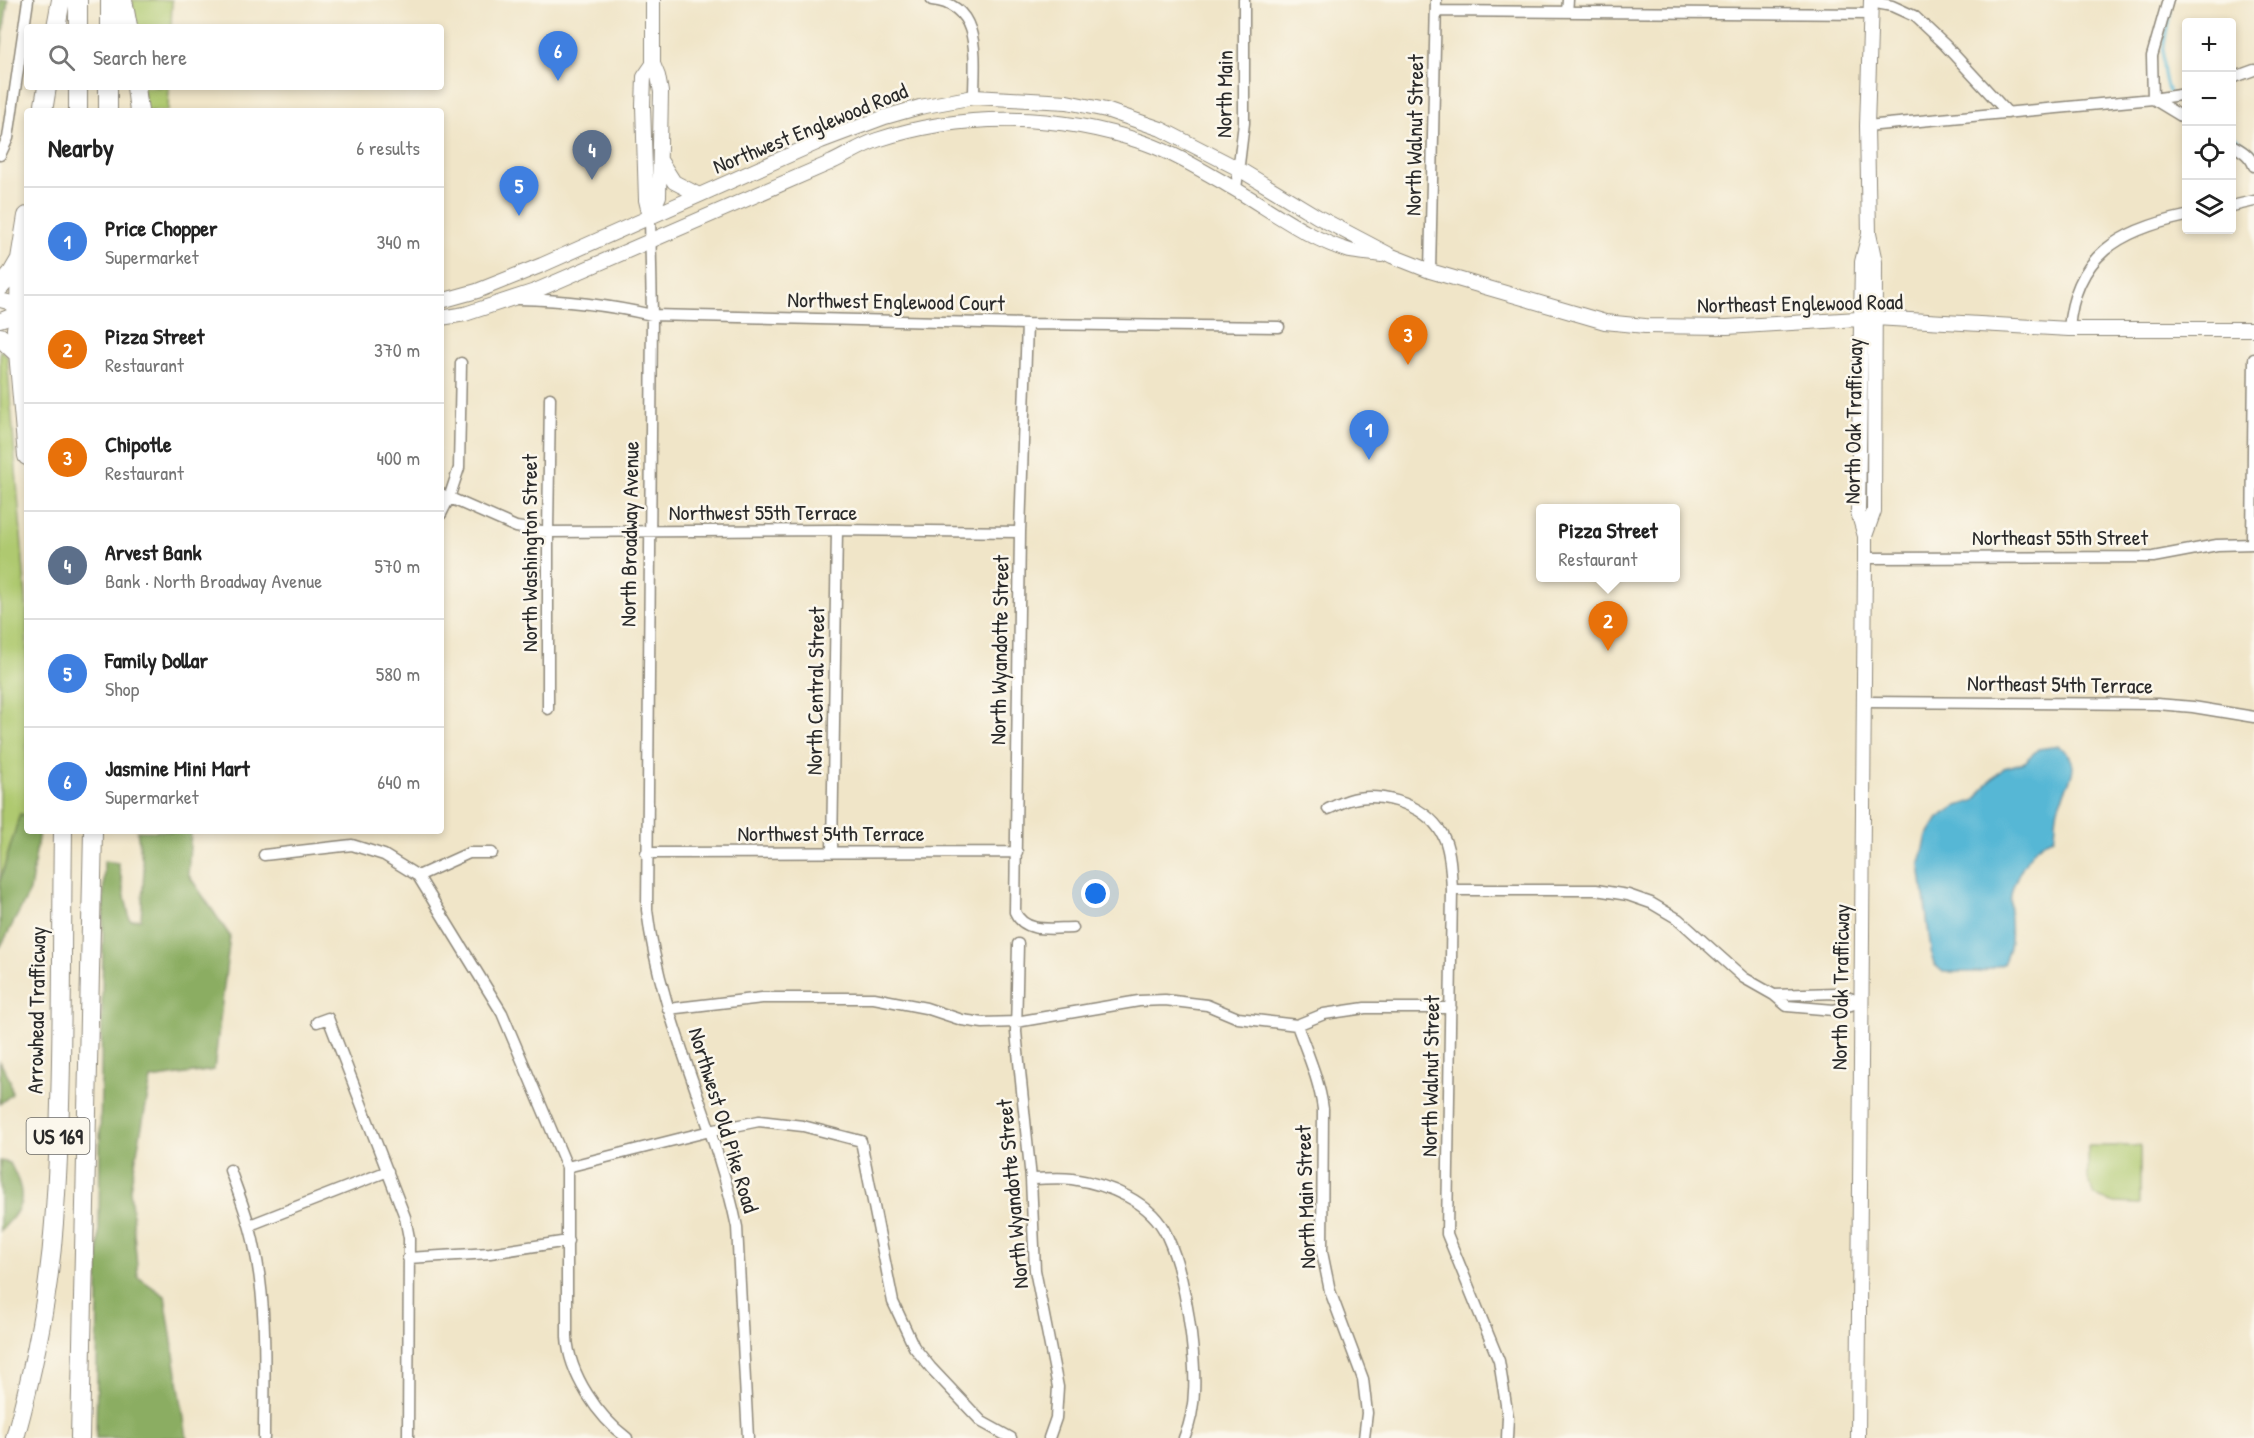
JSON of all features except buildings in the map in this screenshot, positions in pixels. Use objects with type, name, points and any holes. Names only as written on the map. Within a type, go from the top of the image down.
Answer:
[{"type":"highway","points":[[57,24],[61,0]]},
{"type":"highway","points":[[78,0],[78,24]]},
{"type":"highway","points":[[110,0],[110,24]]},
{"type":"highway","points":[[123,0],[127,24]]},
{"type":"highway","points":[[44,108],[46,90]]},
{"type":"highway","points":[[78,90],[78,108]]},
{"type":"highway","points":[[108,90],[108,108]]},
{"type":"highway","points":[[136,90],[139,108]]},
{"type":"highway","points":[[24,234],[20,259],[23,311],[16,329],[24,422]]},
{"type":"highway","points":[[0,287],[20,259]]},
{"type":"highway","points":[[0,337],[18,354]]},
{"type":"highway","name":"Arrowhead Trafficway","points":[[15,1438],[36,1357],[54,1224],[59,1106],[63,834]]},
{"type":"highway","name":"US 169","points":[[80,1438],[93,834]]},
{"type":"main road","name":"North Broadway Avenue","points":[[650,217],[659,196],[661,92],[653,64],[653,0]]},
{"type":"main road","name":"North Oak Trafficway","points":[[1865,536],[1874,511],[1875,262],[1869,234],[1867,126],[1871,5]]},
{"type":"main road","name":"North Broadway Avenue","points":[[650,217],[646,200],[643,106],[644,77],[653,64]]},
{"type":"main road","name":"Northwest Englewood Road","points":[[444,300],[464,296],[503,281],[821,141],[885,117],[920,107],[974,97],[1067,102],[1106,110],[1161,129],[1239,169]]},
{"type":"main road","name":"Northwest Englewood Road","points":[[444,318],[465,314],[514,299],[832,162],[875,141],[934,126],[1005,119],[1044,121],[1088,128],[1145,143],[1236,189]]},
{"type":"main road","points":[[659,158],[674,183],[699,195]]},
{"type":"main road","name":"Northeast Englewood Road","points":[[1239,169],[1318,217],[1392,256],[1430,271],[1605,322],[1727,327],[1875,318],[2069,329],[2254,329]]},
{"type":"main road","name":"Northeast Englewood Road","points":[[1236,189],[1310,234],[1350,251],[1392,256]]},
{"type":"main road","name":"North Oak Trafficway","points":[[1858,1438],[1865,536],[1857,512],[1862,262],[1869,234]]},
{"type":"main road","points":[[0,300],[23,311]]},
{"type":"main road","points":[[0,320],[8,319],[23,311]]},
{"type":"street","points":[[25,24],[28,0]]},
{"type":"street","points":[[932,0],[943,1],[953,6],[966,19],[971,28],[974,97]]},
{"type":"street","name":"North Main","points":[[1236,189],[1244,123],[1244,0]]},
{"type":"street","points":[[1568,0],[1568,12]]},
{"type":"street","points":[[2154,99],[2152,56],[2168,0]]},
{"type":"street","points":[[1436,6],[1568,12],[1892,6],[1914,16],[2008,113]]},
{"type":"street","name":"North Walnut Street","points":[[1430,271],[1436,6]]},
{"type":"street","points":[[0,155],[8,138],[24,28]]},
{"type":"street","points":[[2236,77],[2254,70]]},
{"type":"street","points":[[1867,126],[2182,95]]},
{"type":"street","points":[[2154,99],[2182,116]]},
{"type":"street","points":[[2236,147],[2252,160],[2254,166]]},
{"type":"street","points":[[2236,205],[2254,201]]},
{"type":"street","name":"North Broadway Avenue","points":[[646,853],[652,315],[650,217]]},
{"type":"street","points":[[2069,329],[2074,296],[2084,273],[2096,259],[2126,234],[2151,224],[2182,217]]},
{"type":"street","name":"Northwest Englewood Court","points":[[514,299],[588,303],[652,315],[1027,324],[1279,327]]},
{"type":"street","name":"North Wyandotte Street","points":[[1027,324],[1020,532],[1015,912],[1018,918],[1034,928],[1073,928]]},
{"type":"street","points":[[2253,544],[2254,359]]},
{"type":"street","points":[[445,496],[459,468],[461,363]]},
{"type":"street","name":"North Washington Street","points":[[548,709],[550,398]]},
{"type":"street","name":"Northwest 55th Terrace","points":[[445,496],[516,527],[548,532],[837,530],[1020,532]]},
{"type":"street","name":"North Central Street","points":[[832,852],[837,530]]},
{"type":"street","name":"Northeast 55th Street","points":[[1865,558],[2153,557],[2217,545],[2253,544]]},
{"type":"street","name":"Northeast 54th Terrace","points":[[1864,702],[2157,704],[2193,707],[2254,717]]},
{"type":"street","name":"North Walnut Street","points":[[1328,809],[1351,800],[1372,798],[1394,801],[1418,811],[1429,819],[1444,839],[1450,864],[1452,890],[1447,1234],[1499,1361],[1508,1417],[1507,1438]]},
{"type":"street","points":[[264,855],[352,845],[384,855],[418,876],[502,1013],[567,1167],[569,1357],[579,1382],[620,1436]]},
{"type":"street","name":"Northwest 54th Terrace","points":[[646,853],[1017,852]]},
{"type":"street","points":[[418,876],[469,853],[492,853]]},
{"type":"street","name":"Northwest Old Pike Road","points":[[646,853],[647,910],[651,941],[668,1009],[731,1196],[737,1227],[748,1438]]},
{"type":"street","points":[[1452,890],[1596,890],[1628,895],[1651,903],[1678,920],[1744,978],[1774,995],[1787,1006],[1834,1010],[1861,1002]]},
{"type":"street","name":"North Wyandotte Street","points":[[1018,944],[1016,1022],[1031,1179],[1035,1270],[1058,1387],[1056,1418],[1049,1438]]},
{"type":"street","points":[[1774,995],[1835,993],[1861,1002]]},
{"type":"street","points":[[668,1009],[762,998],[874,998],[926,1008],[962,1020],[983,1023],[1016,1022],[1139,1001],[1165,1000],[1207,1005],[1238,1018],[1297,1025],[1324,1014],[1365,1008],[1451,1008]]},
{"type":"street","points":[[317,1022],[328,1018],[405,1217],[409,1238],[408,1438]]},
{"type":"street","name":"North Main Street","points":[[1297,1025],[1321,1093],[1323,1109],[1322,1252],[1330,1291],[1364,1379],[1367,1413],[1364,1438]]},
{"type":"street","points":[[567,1167],[710,1131],[759,1122],[781,1122],[861,1141],[893,1302],[909,1337],[931,1368],[982,1422],[1011,1438]]},
{"type":"street","points":[[230,1170],[250,1226],[260,1275],[263,1302],[264,1438]]},
{"type":"street","points":[[250,1226],[388,1172]]},
{"type":"street","points":[[1031,1179],[1071,1178],[1111,1189],[1145,1209],[1167,1234],[1181,1278],[1192,1348],[1193,1405],[1184,1438]]},
{"type":"street","points":[[408,1258],[490,1253],[568,1241]]},
{"type":"green space","points":[[0,0],[8,0],[0,55]]},
{"type":"green space","points":[[132,0],[172,0],[171,24],[136,24]]},
{"type":"green space","points":[[143,90],[169,90],[168,108],[146,108]]},
{"type":"green space","points":[[0,350],[7,355],[24,572],[24,815],[20,814],[0,881]]},
{"type":"green space","points":[[20,814],[24,815],[24,834],[39,834],[30,891],[0,948],[0,881]]},
{"type":"green space","points":[[138,834],[191,834],[188,874],[230,936],[214,1070],[151,1079],[130,1189],[138,1277],[165,1296],[187,1438],[96,1438],[104,861],[118,863],[130,920],[141,919],[144,870]]},
{"type":"green space","points":[[0,1062],[10,1080],[12,1094],[0,1104]]},
{"type":"green space","points":[[2088,1146],[2140,1146],[2140,1204],[2114,1203],[2095,1196],[2088,1179]]},
{"type":"green space","points":[[0,1161],[10,1163],[19,1183],[21,1199],[15,1214],[0,1231]]},
{"type":"water","points":[[2059,746],[2072,760],[2072,774],[2058,809],[2054,838],[2036,848],[2022,867],[2015,882],[2010,905],[2009,945],[2003,964],[1981,972],[1943,972],[1935,965],[1932,958],[1920,864],[1927,836],[1938,818],[1955,807],[1976,800],[1987,784],[2004,768],[2025,762],[2038,749]]},
{"type":"waterway","points":[[2169,93],[2163,60],[2171,8]]},
{"type":"waterway","points":[[2236,139],[2254,151]]},
{"type":"place","name":"Jasmine Mini Mart","points":[[558,81]]},
{"type":"place","name":"Arvest Bank","points":[[592,180]]},
{"type":"place","name":"Family Dollar","points":[[519,216]]},
{"type":"place","name":"Chipotle","points":[[1408,365]]},
{"type":"place","name":"Price Chopper","points":[[1369,460]]},
{"type":"place","name":"Pizza Street","points":[[1608,651]]}]
